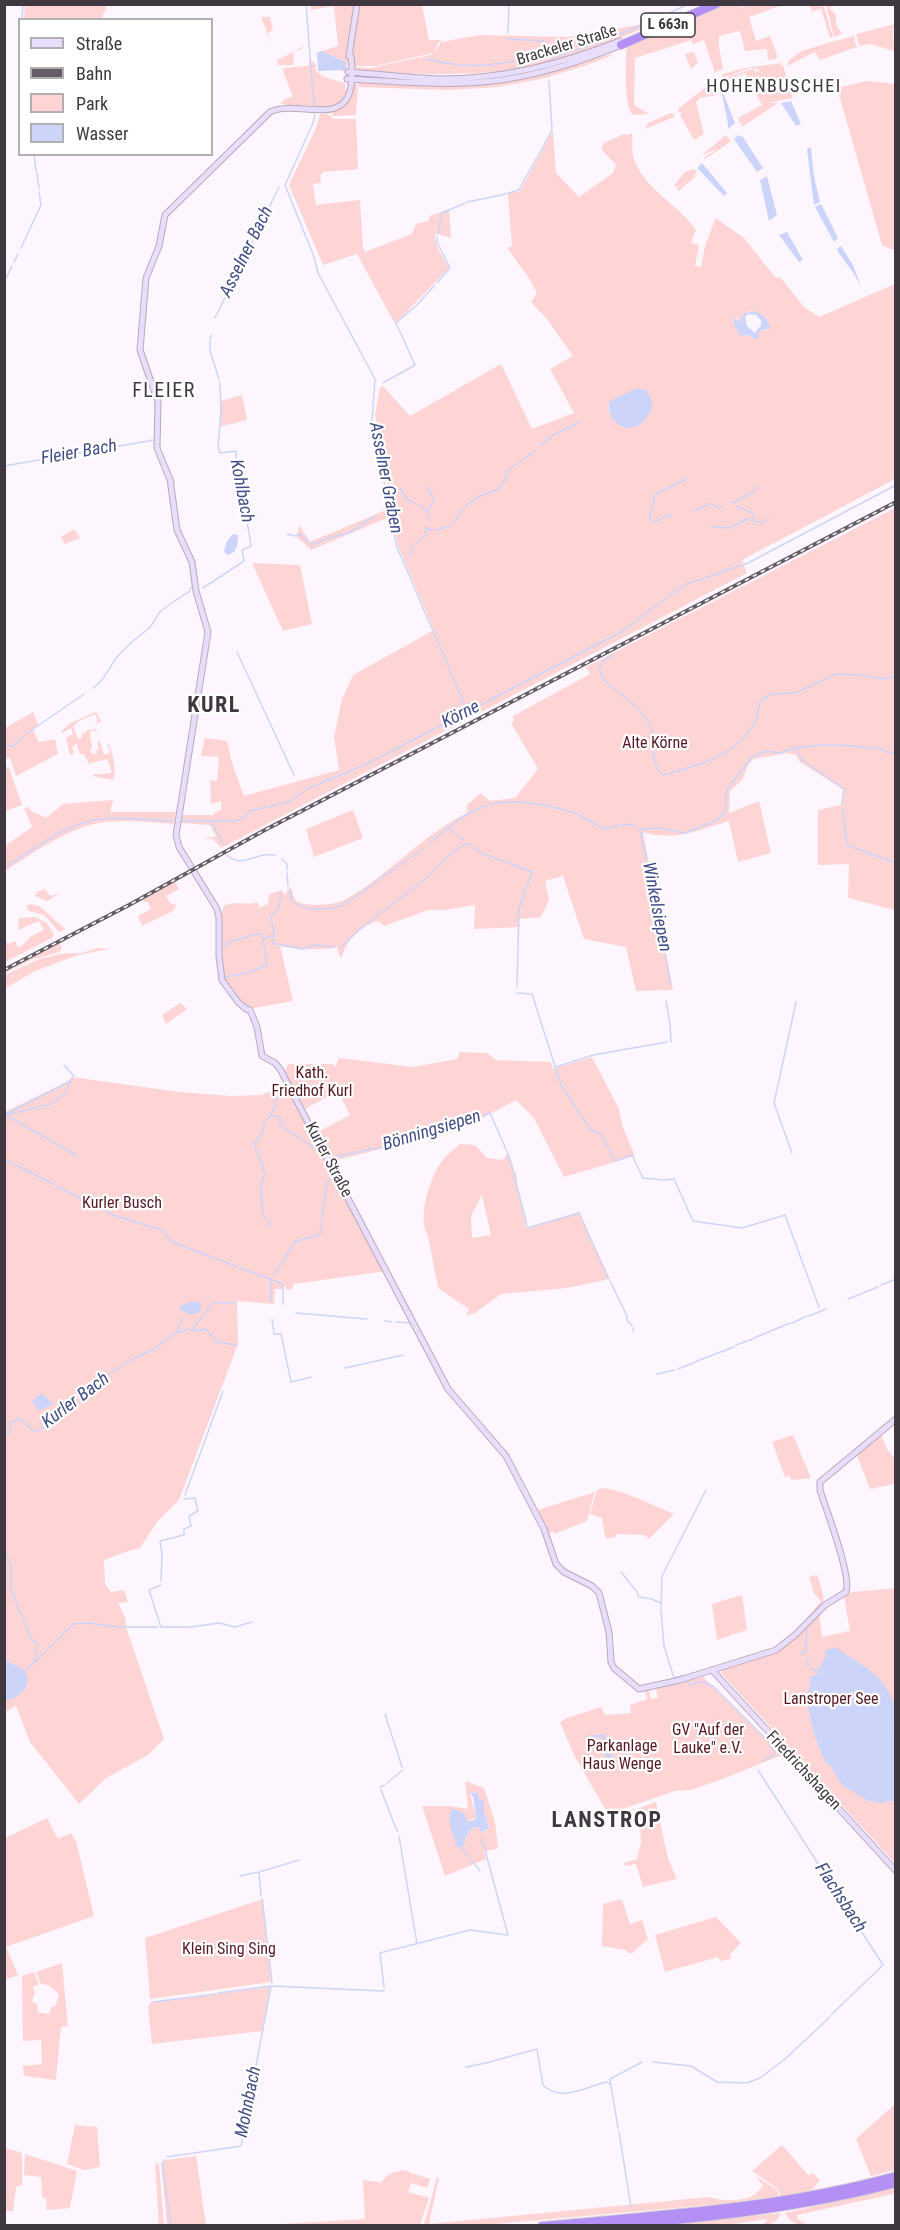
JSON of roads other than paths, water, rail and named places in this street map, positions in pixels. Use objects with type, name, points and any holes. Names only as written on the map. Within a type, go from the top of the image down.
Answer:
[{"type":"highway","name":"Brackeler Straße","points":[[620,43],[706,4]]},
{"type":"highway","name":"Brackeler Straße","points":[[620,43],[716,4]]},
{"type":"highway","points":[[542,2226],[770,2203],[822,2194],[896,2176]]},
{"type":"highway","points":[[615,2226],[772,2209],[846,2196],[896,2183]]},
{"type":"main road","points":[[350,80],[350,53],[357,4]]},
{"type":"main road","name":"Brackeler Straße","points":[[350,72],[439,79],[504,75],[556,64],[620,43]]},
{"type":"main road","name":"Brackeler Straße","points":[[350,80],[439,84],[497,81],[557,68],[620,43]]},
{"type":"main road","name":"Kurler Straße","points":[[350,80],[347,98],[343,104],[331,110],[286,107],[270,111],[166,213],[162,221],[159,246],[144,283],[140,350],[156,396],[159,412],[158,448],[170,479],[177,530],[191,559],[197,596],[207,624],[208,635],[176,835],[179,847],[218,913],[222,980],[238,1002],[250,1010],[262,1056],[275,1063],[280,1069],[448,1389],[506,1456],[544,1529],[556,1564],[564,1572],[592,1586],[599,1593],[609,1632],[611,1662],[614,1668],[639,1689],[712,1670]]},
{"type":"main road","points":[[712,1670],[778,1649],[825,1605],[847,1591],[844,1566],[820,1490],[820,1480],[896,1419]]},
{"type":"main road","name":"Friedrichshagen","points":[[712,1670],[896,1871]]},
{"type":"water","points":[[322,51],[346,62],[345,70],[318,71],[317,52]]},
{"type":"water","points":[[719,82],[735,123],[728,129],[726,113]]},
{"type":"water","points":[[791,101],[801,124],[796,126],[781,103]]},
{"type":"water","points":[[738,135],[743,137],[763,168],[757,172],[734,139]]},
{"type":"water","points":[[809,147],[820,202],[814,205],[807,150]]},
{"type":"water","points":[[702,163],[727,193],[724,196],[697,168]]},
{"type":"water","points":[[767,176],[777,215],[769,221],[760,180]]},
{"type":"water","points":[[821,204],[838,238],[834,242],[815,207]]},
{"type":"water","points":[[787,232],[803,260],[799,262],[779,235]]},
{"type":"water","points":[[841,246],[853,265],[861,286],[838,252],[837,249]]},
{"type":"water","points":[[755,311],[765,317],[770,326],[769,329],[761,330],[756,340],[748,335],[740,336],[733,323],[735,317],[739,322],[744,313]],"holes":[[[749,314],[756,315],[761,320],[761,325],[755,333],[747,326],[745,317]]]},
{"type":"water","points":[[637,388],[647,390],[653,406],[646,419],[638,426],[629,428],[622,426],[615,422],[611,415],[610,401]]},
{"type":"water","points":[[233,534],[238,535],[237,545],[233,553],[227,555],[224,551],[227,541]]},
{"type":"water","points":[[190,1302],[201,1302],[201,1311],[192,1315],[180,1310],[180,1306]]},
{"type":"water","points":[[42,1393],[53,1404],[38,1411],[32,1401]]},
{"type":"water","name":"Lanstroper See","points":[[835,1647],[863,1665],[879,1679],[892,1698],[895,1709],[896,1737],[895,1800],[882,1803],[868,1801],[842,1785],[830,1765],[825,1762],[814,1734],[807,1702],[811,1677],[818,1673],[825,1658],[825,1651]]},
{"type":"water","points":[[5,1653],[7,1661],[21,1668],[28,1678],[22,1692],[6,1701],[4,1700]]},
{"type":"water","points":[[605,1734],[608,1753],[613,1756],[612,1758],[606,1758],[602,1737],[588,1738],[586,1750],[586,1736]]},
{"type":"water","points":[[470,1792],[478,1793],[479,1799],[484,1801],[484,1812],[489,1828],[482,1832],[479,1831],[480,1828],[474,1827],[466,1836],[464,1845],[458,1848],[450,1823],[451,1810],[465,1814],[467,1822],[476,1819],[473,1797]]},
{"type":"waterway","points":[[22,18],[23,4]]},
{"type":"waterway","name":"Asselner Bach","points":[[306,4],[314,106]]},
{"type":"waterway","points":[[508,33],[509,4]]},
{"type":"waterway","points":[[671,12],[689,4]]},
{"type":"waterway","points":[[613,37],[668,14]]},
{"type":"waterway","points":[[508,39],[545,41],[548,59]]},
{"type":"waterway","points":[[548,62],[552,58],[609,39]]},
{"type":"waterway","points":[[427,59],[458,65],[487,65],[547,54]]},
{"type":"waterway","points":[[537,158],[552,130],[549,81]]},
{"type":"waterway","name":"Asselner Graben","points":[[315,114],[285,185],[314,257],[318,273],[375,379],[372,421],[397,547],[467,710]]},
{"type":"waterway","points":[[34,156],[36,171]]},
{"type":"waterway","points":[[498,196],[519,190],[536,159]]},
{"type":"waterway","points":[[37,173],[39,189]]},
{"type":"waterway","name":"Asselner Bach","points":[[215,318],[279,187]]},
{"type":"waterway","points":[[21,248],[41,205],[39,192]]},
{"type":"waterway","points":[[467,202],[497,196]]},
{"type":"waterway","points":[[438,234],[442,213],[465,203]]},
{"type":"waterway","points":[[437,237],[437,242],[450,268],[437,283]]},
{"type":"waterway","points":[[14,262],[18,254]]},
{"type":"waterway","points":[[4,283],[12,266]]},
{"type":"waterway","points":[[383,383],[415,365],[396,323],[434,286]]},
{"type":"waterway","name":"Asselner Bach","points":[[210,340],[211,335]]},
{"type":"waterway","name":"Asselner Bach","points":[[210,342],[210,351],[219,379]]},
{"type":"waterway","name":"Kohlbach","points":[[203,588],[244,561],[242,550],[251,546],[236,451],[220,453],[218,446],[221,413],[220,382]]},
{"type":"waterway","points":[[540,446],[553,435],[578,423]]},
{"type":"waterway","name":"Fleier Bach","points":[[4,466],[154,440]]},
{"type":"waterway","points":[[525,459],[535,450]]},
{"type":"waterway","points":[[465,507],[471,501],[501,486],[507,471],[518,463]]},
{"type":"waterway","points":[[652,521],[649,516],[656,494],[687,479]]},
{"type":"waterway","points":[[733,503],[755,491],[758,485]]},
{"type":"waterway","name":"Körne","points":[[182,821],[235,821],[243,818],[250,811],[289,802],[307,789],[367,764],[621,632],[684,585],[748,563],[896,485]]},
{"type":"waterway","points":[[427,486],[434,499],[428,511],[428,518]]},
{"type":"waterway","points":[[400,488],[405,498],[414,503]]},
{"type":"waterway","points":[[694,511],[709,504]]},
{"type":"waterway","points":[[711,504],[720,508],[723,506]]},
{"type":"waterway","points":[[419,505],[427,511]]},
{"type":"waterway","points":[[737,506],[752,513]]},
{"type":"waterway","points":[[453,523],[463,510]]},
{"type":"waterway","points":[[662,517],[672,515]]},
{"type":"waterway","points":[[753,515],[753,521],[763,523],[768,519]]},
{"type":"waterway","points":[[287,534],[295,536],[300,534],[312,545],[349,533],[375,516]]},
{"type":"waterway","points":[[654,522],[661,519]]},
{"type":"waterway","points":[[712,527],[730,528],[747,519],[753,521]]},
{"type":"waterway","points":[[437,530],[450,526]]},
{"type":"waterway","points":[[414,545],[426,535],[426,527],[433,531]]},
{"type":"waterway","points":[[409,554],[412,553],[412,547]]},
{"type":"waterway","name":"Kohlbach","points":[[93,688],[104,677],[121,652],[150,626],[159,613],[189,592],[191,587]]},
{"type":"waterway","points":[[237,652],[294,775]]},
{"type":"waterway","points":[[609,685],[600,672],[600,665],[612,655]]},
{"type":"waterway","points":[[763,699],[771,694],[795,693],[837,674],[859,675]]},
{"type":"waterway","points":[[860,675],[884,679],[896,676]]},
{"type":"waterway","points":[[610,686],[634,705],[649,723],[653,736],[654,759],[658,770],[663,775],[715,758],[739,743],[755,721],[761,699]]},
{"type":"waterway","name":"Kohlbach","points":[[26,734],[84,694]]},
{"type":"waterway","name":"Kohlbach","points":[[4,739],[7,745],[12,747],[24,736]]},
{"type":"waterway","name":"Alte Körne","points":[[671,985],[640,829],[659,828],[685,833],[717,820],[725,811],[727,789],[752,757],[767,751],[779,753],[818,745],[841,745],[882,749],[896,754]]},
{"type":"waterway","points":[[797,750],[802,760],[844,789],[842,803]]},
{"type":"waterway","name":"Alte Körne","points":[[430,843],[465,816],[489,805],[510,802],[556,808],[577,814],[605,829],[625,824],[636,826]]},
{"type":"waterway","points":[[843,809],[847,845],[896,863]]},
{"type":"waterway","name":"Körne","points":[[4,868],[71,827],[94,820],[115,818],[177,821]]},
{"type":"waterway","name":"Alte Körne","points":[[211,821],[223,844]]},
{"type":"waterway","points":[[448,827],[463,840]]},
{"type":"waterway","points":[[340,948],[360,929],[429,876],[445,859],[463,845],[468,844],[479,852],[532,872],[519,908],[517,986]]},
{"type":"waterway","name":"Alte Körne","points":[[289,891],[292,901],[304,907],[324,909],[344,905],[424,848]]},
{"type":"waterway","name":"Alte Körne","points":[[227,855],[238,861],[268,854],[275,855]]},
{"type":"waterway","name":"Alte Körne","points":[[282,859],[287,864],[287,870]]},
{"type":"waterway","name":"Alte Körne","points":[[287,873],[288,886]]},
{"type":"waterway","points":[[282,892],[278,910],[271,916],[274,935],[272,943],[302,949],[316,945],[334,947]]},
{"type":"waterway","points":[[225,947],[229,942],[260,933],[267,965],[248,973],[225,977],[225,980]]},
{"type":"waterway","points":[[264,939],[273,935]]},
{"type":"waterway","points":[[517,993],[532,994],[561,1085],[590,1129],[602,1135],[615,1161],[632,1155],[643,1178],[674,1179],[693,1221],[742,1228],[785,1215],[819,1307]]},
{"type":"waterway","points":[[666,1001],[671,1042]]},
{"type":"waterway","points":[[792,1153],[774,1103],[796,1002]]},
{"type":"waterway","points":[[556,1067],[593,1055],[667,1042]]},
{"type":"waterway","points":[[64,1065],[74,1076]]},
{"type":"waterway","points":[[73,1078],[64,1094],[51,1104],[6,1115],[77,1156]]},
{"type":"waterway","points":[[4,1115],[71,1081]]},
{"type":"waterway","name":"Bönningsiepen","points":[[279,1094],[271,1115],[280,1118],[280,1126],[322,1154]]},
{"type":"waterway","name":"Bönningsiepen","points":[[330,1158],[414,1140],[490,1113],[509,1156],[527,1225]]},
{"type":"waterway","points":[[271,1115],[264,1123],[263,1132],[254,1144],[265,1173],[261,1186],[263,1215],[272,1226]]},
{"type":"waterway","points":[[4,1159],[13,1164]]},
{"type":"waterway","points":[[16,1165],[55,1185]]},
{"type":"waterway","points":[[321,1222],[327,1183],[333,1174]]},
{"type":"waterway","points":[[58,1187],[113,1215],[162,1230],[172,1242],[238,1267]]},
{"type":"waterway","name":"Bönningsiepen","points":[[527,1228],[579,1213],[608,1278]]},
{"type":"waterway","points":[[274,1275],[295,1242],[320,1234],[321,1225]]},
{"type":"waterway","points":[[241,1268],[283,1284],[283,1304]]},
{"type":"waterway","points":[[271,1279],[271,1301]]},
{"type":"waterway","points":[[881,1285],[896,1279]]},
{"type":"waterway","name":"Bönningsiepen","points":[[610,1281],[627,1320],[632,1326]]},
{"type":"waterway","points":[[848,1299],[878,1287]]},
{"type":"waterway","name":"Kurler Bach","points":[[234,1303],[213,1303],[191,1331],[206,1329],[217,1342],[237,1345]]},
{"type":"waterway","points":[[809,1316],[826,1309]]},
{"type":"waterway","points":[[296,1313],[367,1319]]},
{"type":"waterway","points":[[792,1323],[807,1316]]},
{"type":"waterway","points":[[177,1331],[183,1318]]},
{"type":"waterway","points":[[272,1319],[274,1334],[281,1334],[291,1382],[311,1377]]},
{"type":"waterway","points":[[385,1321],[392,1322]]},
{"type":"waterway","points":[[396,1322],[410,1323]]},
{"type":"waterway","points":[[754,1338],[790,1323]]},
{"type":"waterway","name":"Kurler Bach","points":[[4,1436],[11,1430],[10,1424],[20,1418],[34,1432],[52,1423],[59,1412],[84,1391],[132,1359],[154,1349],[176,1333],[189,1329]]},
{"type":"waterway","points":[[736,1345],[753,1339]]},
{"type":"waterway","points":[[697,1361],[734,1347]]},
{"type":"waterway","points":[[345,1368],[403,1355]]},
{"type":"waterway","points":[[678,1369],[696,1362]]},
{"type":"waterway","points":[[657,1374],[675,1370]]},
{"type":"waterway","points":[[185,1495],[223,1391]]},
{"type":"waterway","name":"Flachsbach","points":[[685,1675],[674,1678],[664,1646],[661,1609],[662,1576],[706,1490]]},
{"type":"waterway","points":[[161,1581],[160,1541],[184,1535],[184,1529],[191,1526],[189,1516],[198,1511],[195,1498],[184,1499]]},
{"type":"waterway","points":[[4,1549],[11,1565],[11,1590],[32,1640],[38,1643],[35,1661]]},
{"type":"waterway","points":[[621,1572],[639,1597],[652,1599],[662,1604]]},
{"type":"waterway","points":[[161,1585],[149,1590],[161,1627],[190,1627],[219,1623],[235,1627],[252,1622]]},
{"type":"waterway","points":[[23,1672],[73,1624],[158,1627]]},
{"type":"waterway","points":[[802,1655],[806,1651],[807,1629]]},
{"type":"waterway","points":[[808,1657],[807,1664],[809,1665]]},
{"type":"waterway","points":[[811,1667],[814,1671],[817,1670]]},
{"type":"waterway","name":"Flachsbach","points":[[687,1681],[690,1685],[702,1682]]},
{"type":"waterway","name":"Flachsbach","points":[[704,1682],[714,1687],[768,1741],[775,1754],[764,1761]]},
{"type":"waterway","points":[[385,1714],[402,1767]]},
{"type":"waterway","points":[[387,1783],[403,1770]]},
{"type":"waterway","name":"Flachsbach","points":[[758,1770],[883,1965],[831,2015]]},
{"type":"waterway","points":[[380,1787],[385,1785]]},
{"type":"waterway","points":[[381,1790],[397,1831]]},
{"type":"waterway","points":[[399,1836],[417,1944]]},
{"type":"waterway","points":[[384,1987],[380,1953],[470,1930],[508,1935],[482,1839]]},
{"type":"waterway","points":[[460,1847],[480,1871]]},
{"type":"waterway","points":[[259,1872],[299,1860]]},
{"type":"waterway","name":"Mohnbach","points":[[240,1876],[259,1872],[261,1895]]},
{"type":"waterway","name":"Mohnbach","points":[[262,1898],[272,1983]]},
{"type":"waterway","points":[[218,1993],[271,1986],[384,1991]]},
{"type":"waterway","name":"Mohnbach","points":[[167,2157],[241,2146],[271,1986]]},
{"type":"waterway","points":[[153,2002],[216,1994]]},
{"type":"waterway","name":"Flachsbach","points":[[653,2062],[691,2066],[717,2082],[747,2083],[760,2078],[785,2059],[830,2017]]},
{"type":"waterway","points":[[466,2067],[537,2049],[543,2085],[550,2090],[566,2093],[606,2082],[610,2084]]},
{"type":"waterway","name":"Flachsbach","points":[[618,2128],[610,2079],[642,2062]]},
{"type":"waterway","points":[[619,2132],[631,2207]]},
{"type":"waterway","name":"Mohnbach","points":[[165,2160],[162,2163],[171,2226]]},
{"type":"railway","points":[[4,970],[129,905],[263,831],[896,502]]},
{"type":"district","name":"HOHENBUSCHEI","points":[[774,87]]},
{"type":"district","name":"FLEIER","points":[[164,392]]},
{"type":"district","name":"KURL","points":[[214,706]]},
{"type":"district","name":"LANSTROP","points":[[607,1821]]},
{"type":"water label","name":"Winkelsiepen","points":[[656,907]]},
{"type":"park label","name":"Kath. Friedhof Kurl","points":[[312,1083]]},
{"type":"park label","name":"Kurler Busch","points":[[122,1204]]},
{"type":"park label","name":"GV \"Auf der Lauke\" e.V.","points":[[708,1740]]},
{"type":"park label","name":"Parkanlage Haus Wenge","points":[[622,1756]]},
{"type":"park label","name":"Klein Sing Sing","points":[[229,1950]]}]
